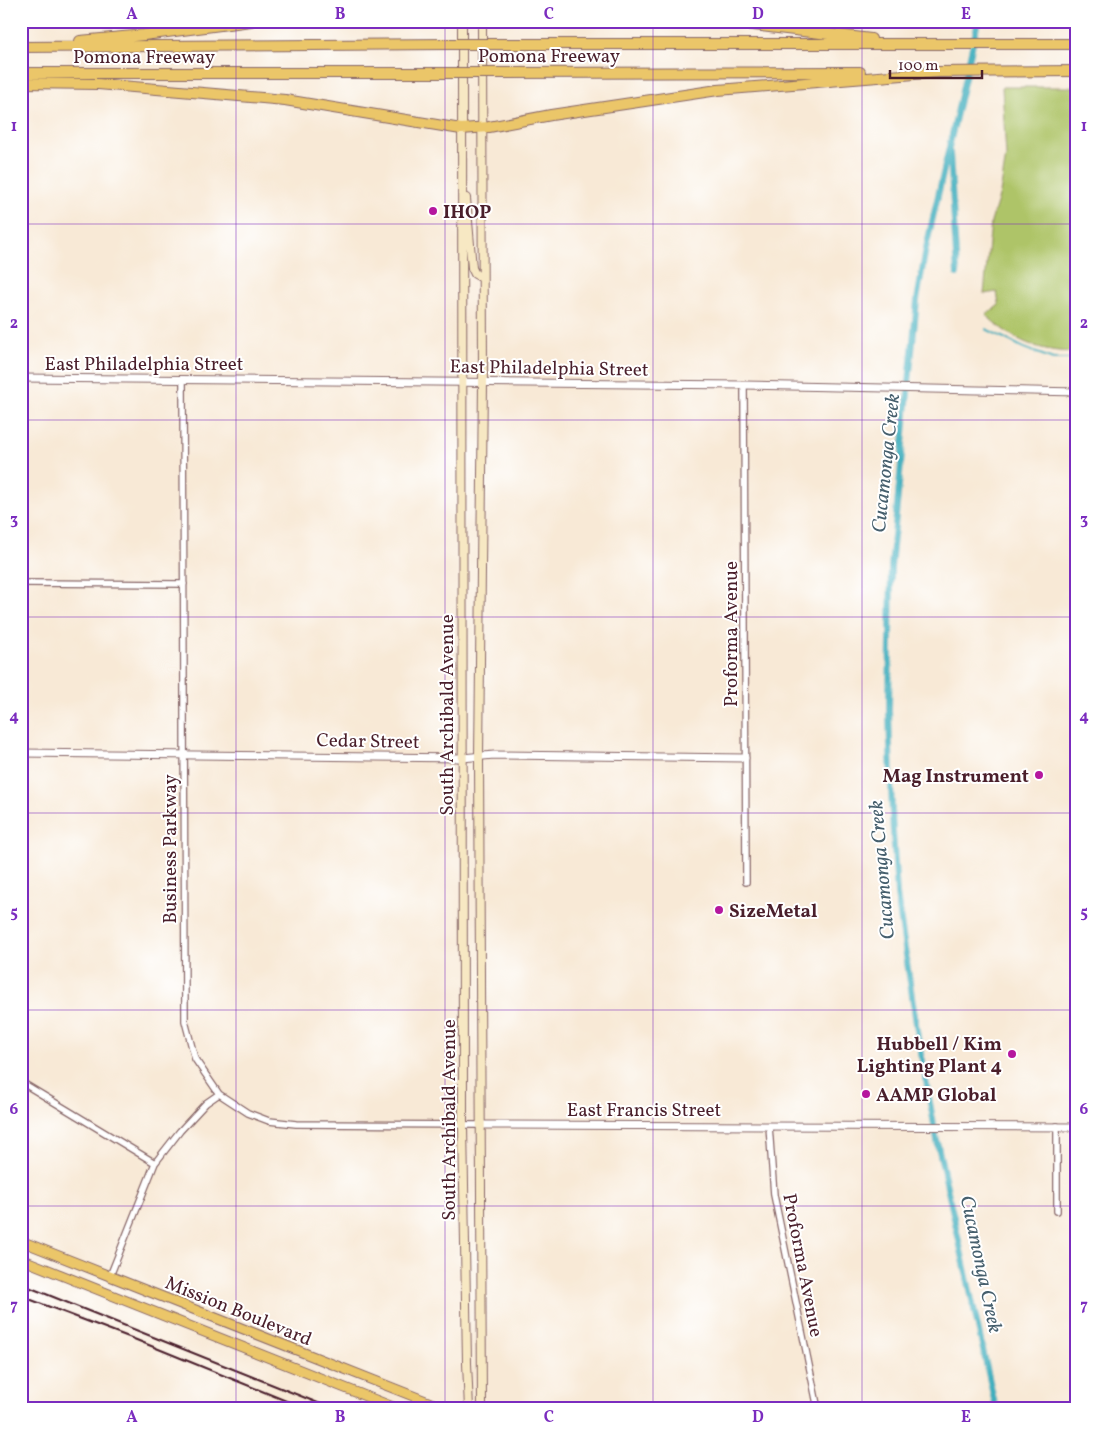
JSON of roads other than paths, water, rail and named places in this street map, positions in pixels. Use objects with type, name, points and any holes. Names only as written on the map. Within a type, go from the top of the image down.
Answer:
[{"type":"highway","points":[[21,46],[144,35],[251,21]]},
{"type":"highway","points":[[719,21],[916,44]]},
{"type":"highway","name":"Pomona Freeway","points":[[21,46],[1077,44]]},
{"type":"highway","name":"Pomona Freeway","points":[[21,73],[1077,71]]},
{"type":"highway","points":[[21,83],[98,84],[286,100],[461,129],[482,128],[551,115],[718,90],[939,72]]},
{"type":"main road","name":"South Archibald Avenue","points":[[462,21],[463,1125],[469,1409]]},
{"type":"main road","name":"South Archibald Avenue","points":[[482,21],[479,757],[482,1409]]},
{"type":"main road","points":[[462,179],[467,204],[472,268],[475,274],[482,278]]},
{"type":"main road","name":"Mission Boulevard","points":[[21,1241],[445,1408]]},
{"type":"main road","name":"Mission Boulevard","points":[[21,1259],[398,1409]]},
{"type":"main road","points":[[462,1409],[465,1406],[468,1394]]},
{"type":"street","name":"East Philadelphia Street","points":[[21,378],[744,385],[1077,392]]},
{"type":"street","name":"Business Parkway","points":[[183,379],[185,1021],[195,1059],[218,1094]]},
{"type":"street","name":"Proforma Avenue","points":[[744,385],[746,882]]},
{"type":"street","points":[[21,583],[184,584]]},
{"type":"street","name":"Cedar Street","points":[[21,753],[462,758],[494,755],[745,758]]},
{"type":"street","points":[[21,1082],[155,1163]]},
{"type":"street","points":[[110,1276],[155,1163],[180,1131],[206,1103],[218,1094]]},
{"type":"street","name":"East Francis Street","points":[[218,1094],[248,1113],[269,1121],[296,1124],[1057,1126],[1077,1128]]},
{"type":"street","name":"Proforma Avenue","points":[[769,1126],[774,1195],[818,1409]]},
{"type":"street","points":[[1057,1126],[1057,1211]]},
{"type":"waterway","name":"Cucamonga Creek","points":[[978,21],[926,248],[917,300],[891,567],[889,710],[892,816],[897,894],[918,1037],[937,1141],[996,1409]]},
{"type":"waterway","name":"Cucamonga Creek","points":[[950,153],[957,274]]},
{"type":"waterway","points":[[986,329],[1024,348],[1053,359],[1077,359]]},
{"type":"railway","points":[[21,1284],[333,1409]]},
{"type":"railway","points":[[21,1296],[134,1339],[306,1409]]},
{"type":"place","name":"IHOP","points":[[433,211]]},
{"type":"place","name":"Mag Instrument","points":[[1039,775]]},
{"type":"place","name":"SizeMetal","points":[[719,910]]},
{"type":"place","name":"Hubbell / Kim Lighting Plant 4","points":[[1012,1054]]},
{"type":"place","name":"AAMP Global","points":[[866,1094]]}]
